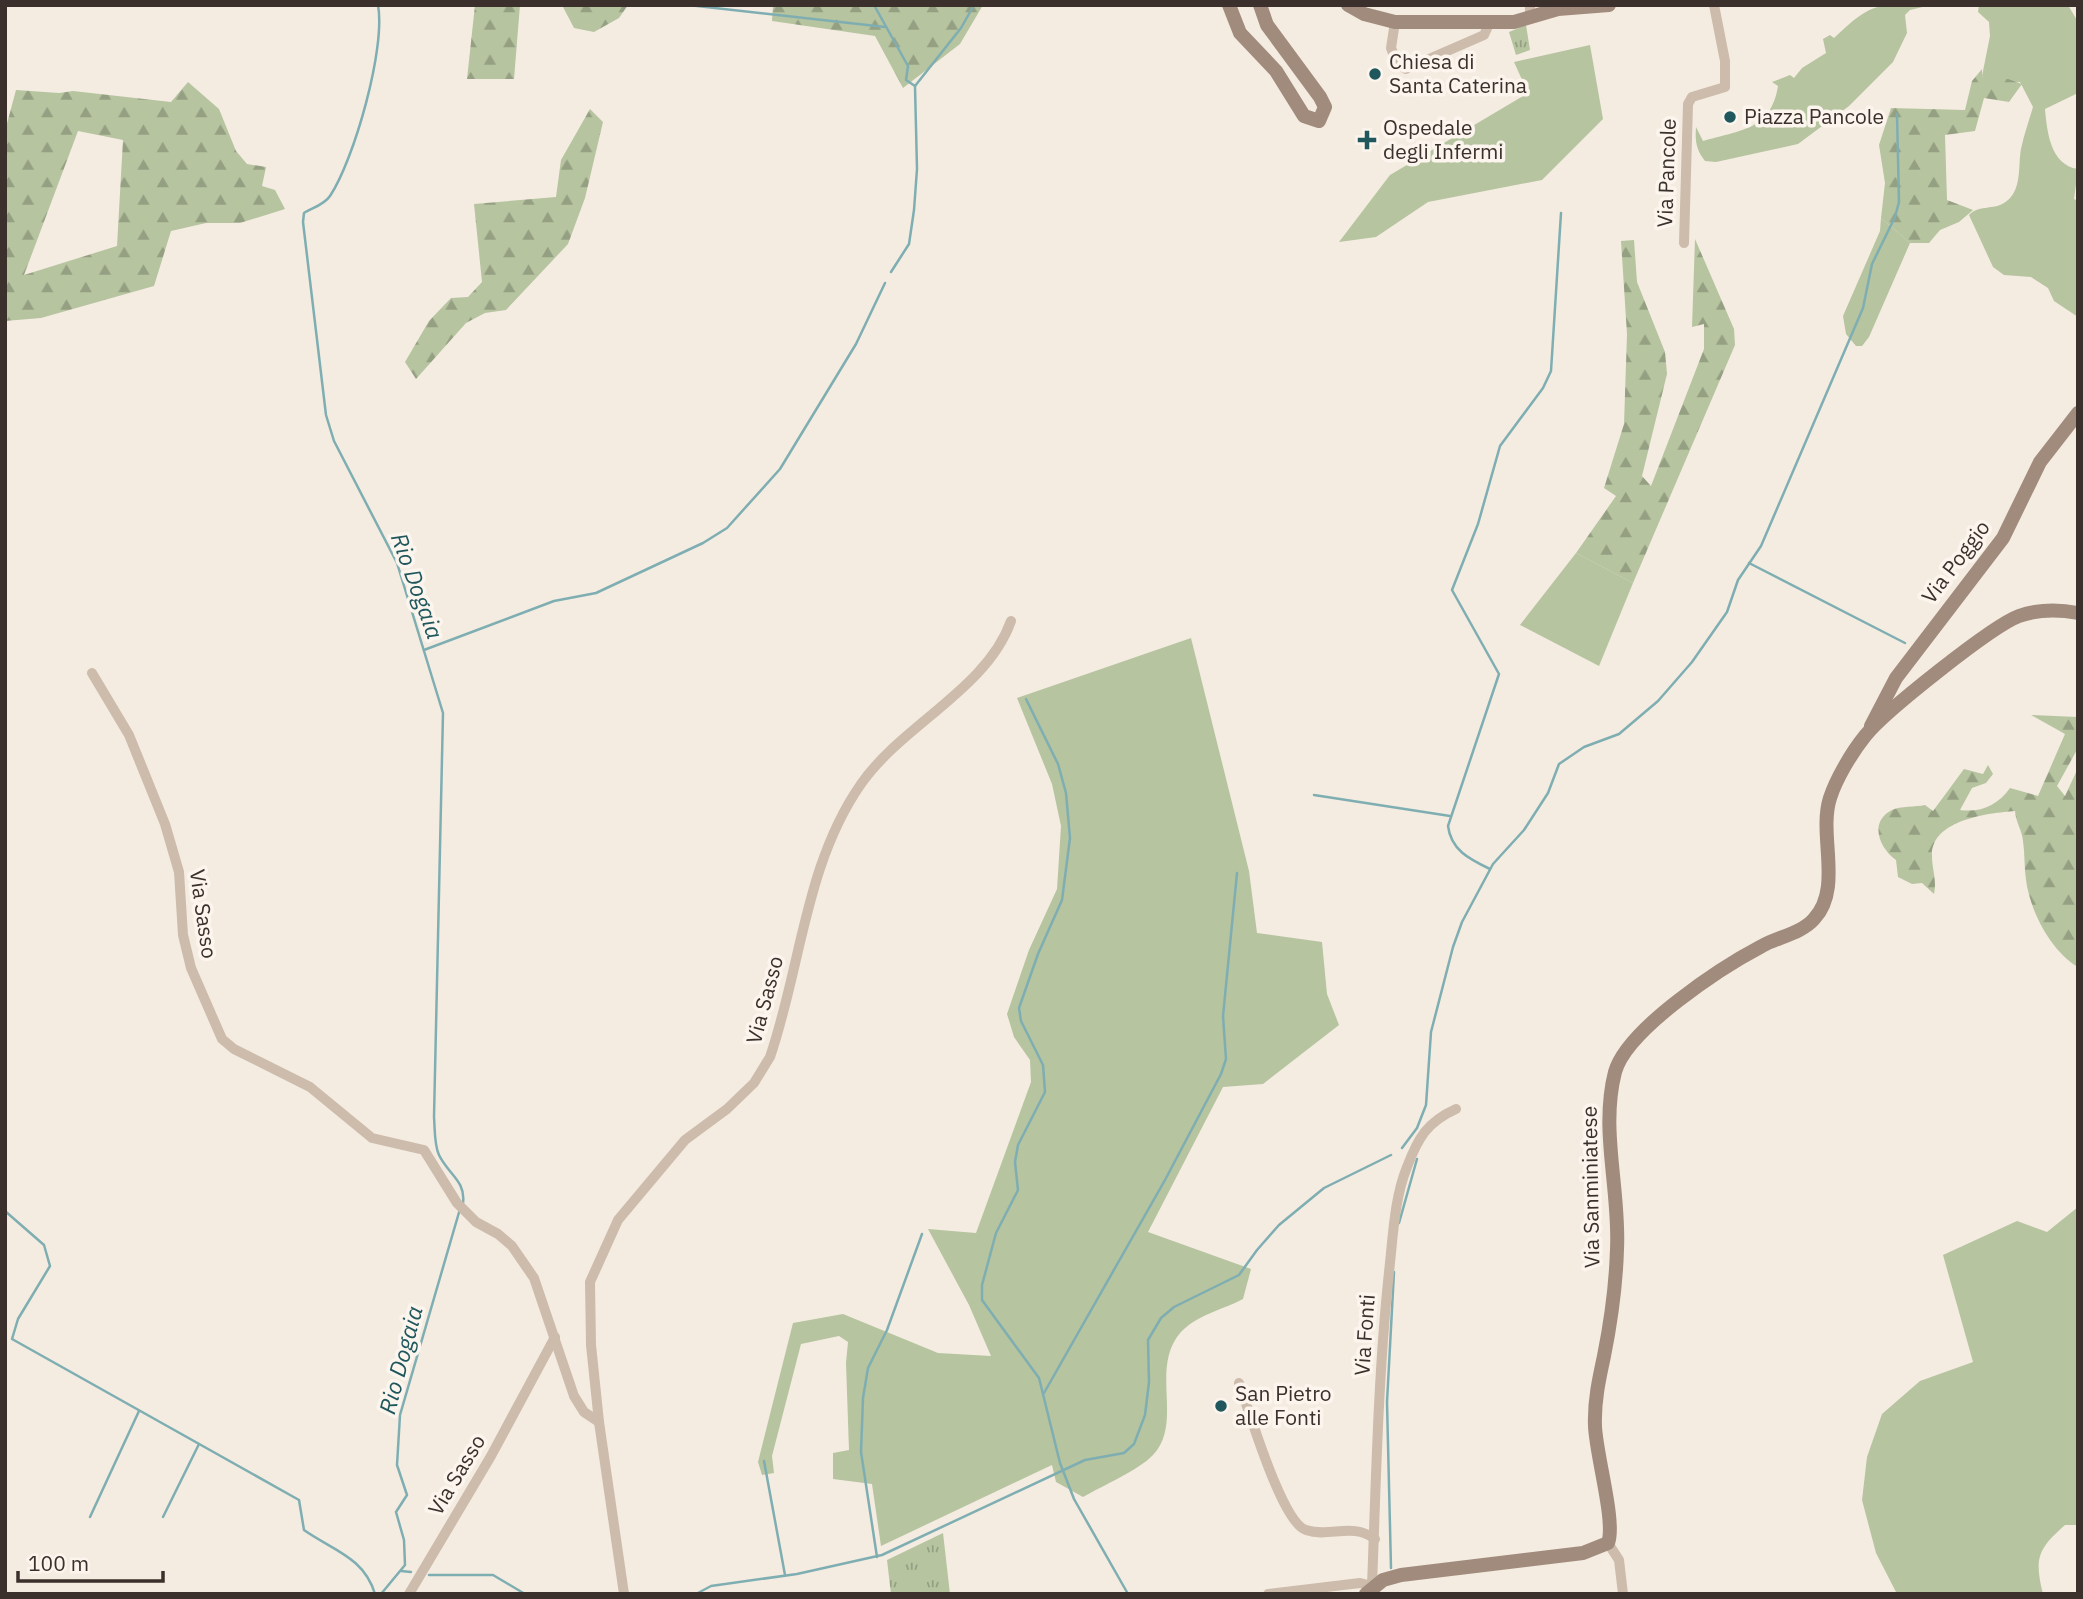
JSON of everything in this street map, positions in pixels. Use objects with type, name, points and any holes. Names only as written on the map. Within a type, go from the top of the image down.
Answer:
[{"type":"main road","points":[[1228,5],[1240,33],[1276,71],[1304,116],[1311,121],[1319,121],[1324,115],[1325,107],[1320,97],[1267,24],[1260,5]]},
{"type":"main road","points":[[1348,5],[1364,14],[1395,22],[1514,22],[1530,11],[1609,5]]},
{"type":"main road","name":"Via Poggio","points":[[1866,735],[1896,678],[2003,538],[2040,462],[2078,413]]},
{"type":"main road","name":"Via Sanminiatese","points":[[1608,1543],[1612,1524],[1600,1475],[1595,1401],[1617,1251],[1609,1117],[1616,1070],[1625,1052],[1637,1038],[1688,995],[1747,954],[1816,917],[1825,901],[1828,885],[1826,821],[1830,795],[1866,735],[1976,643],[2009,620],[2039,611],[2078,614]]},
{"type":"main road","points":[[1369,1590],[1401,1575],[1583,1553],[1608,1543]]},
{"type":"street","name":"Via Pancole","points":[[1684,243],[1688,104],[1692,97],[1700,93],[1725,87],[1725,61],[1714,5]]},
{"type":"street","points":[[1395,22],[1391,48],[1398,65],[1406,68],[1484,36],[1490,22]]},
{"type":"street","name":"Via Sasso","points":[[599,1422],[591,1345],[590,1282],[618,1220],[685,1140],[727,1109],[754,1083],[770,1057],[780,1026],[829,840],[861,784],[902,738],[986,664],[1004,640],[1011,621]]},
{"type":"street","name":"Via Sasso","points":[[92,673],[129,735],[165,824],[179,872],[183,935],[191,968],[222,1039],[234,1049],[310,1087],[372,1138],[424,1150],[457,1203],[476,1222],[498,1234],[524,1262],[534,1278],[574,1396],[584,1412],[599,1422]]},
{"type":"street","name":"Via Fonti","points":[[1369,1590],[1375,1539],[1384,1316],[1394,1224],[1405,1170],[1422,1134],[1435,1118],[1456,1109]]},
{"type":"street","name":"Via Sasso","points":[[409,1594],[491,1457],[555,1337]]},
{"type":"street","points":[[1239,1383],[1268,1466],[1292,1517],[1301,1529],[1312,1532],[1359,1530],[1375,1539]]},
{"type":"street","points":[[599,1422],[624,1594]]},
{"type":"street","points":[[1608,1543],[1619,1560],[1623,1594]]},
{"type":"street","points":[[1268,1594],[1360,1583],[1369,1590]]},
{"type":"green space","points":[[475,5],[520,5],[514,79],[467,79]]},
{"type":"green space","points":[[562,5],[628,5],[619,18],[594,32],[574,28]]},
{"type":"green space","points":[[773,5],[983,5],[960,44],[903,88],[875,36],[772,21]]},
{"type":"green space","points":[[1931,5],[1910,10],[1905,15],[1907,33],[1893,62],[1849,106],[1798,144],[1716,162],[1705,161],[1702,157],[1697,145],[1696,127],[1703,141],[1742,130],[1761,120],[1774,101],[1778,86],[1772,82],[1790,75],[1794,78],[1802,68],[1826,53],[1823,39],[1830,35],[1834,38],[1858,17],[1877,7]]},
{"type":"green space","points":[[1979,5],[2068,5],[2078,22],[2078,93],[2045,109],[2049,137],[2056,154],[2061,161],[2078,169],[2074,199],[2078,201],[2078,317],[2054,301],[2048,288],[2031,277],[2004,275],[1993,267],[1969,215],[2004,203],[2016,189],[2022,143],[2033,107],[2020,82],[1988,81],[1982,76],[1990,36],[1989,22],[1978,12]]},
{"type":"green space","points":[[1526,25],[1530,50],[1516,55],[1509,32]]},
{"type":"green space","points":[[1590,45],[1603,119],[1542,180],[1428,202],[1376,237],[1339,242],[1390,175],[1528,93],[1514,62]]},
{"type":"green space","points":[[1982,69],[1982,76],[1988,80],[2008,79],[2022,84],[2009,102],[1984,98],[1975,131],[1945,135],[1947,200],[1973,210],[1959,222],[1940,230],[1929,243],[1910,243],[1881,218],[1885,183],[1879,145],[1891,108],[1965,110],[1972,81]]},
{"type":"green space","points":[[188,82],[219,109],[236,151],[247,164],[266,167],[262,186],[275,190],[285,209],[240,223],[206,223],[171,231],[154,286],[41,318],[5,321],[5,131],[16,90],[59,93],[73,91],[171,102]],"holes":[[[78,131],[123,140],[117,246],[24,275]]]},
{"type":"green space","points":[[590,109],[603,122],[585,198],[568,244],[506,310],[485,313],[466,323],[416,379],[405,362],[429,321],[451,298],[468,297],[482,282],[474,204],[556,197],[561,160]]},
{"type":"green space","points":[[1881,218],[1910,243],[1869,337],[1862,346],[1856,346],[1846,334],[1843,316],[1880,231]]},
{"type":"green space","points":[[1695,239],[1734,329],[1735,345],[1633,583],[1576,553],[1616,496],[1604,488],[1624,424],[1627,334],[1621,241],[1634,240],[1637,282],[1665,352],[1667,374],[1642,476],[1651,486],[1704,349],[1704,324],[1692,327]]},
{"type":"green space","points":[[1576,553],[1633,583],[1599,666],[1520,625]]},
{"type":"green space","points":[[1191,638],[1249,871],[1257,933],[1322,942],[1327,994],[1339,1025],[1263,1084],[1223,1087],[1148,1232],[1251,1269],[1243,1299],[1194,1321],[1181,1332],[1172,1346],[1167,1362],[1166,1427],[1162,1442],[1153,1455],[1130,1472],[1083,1497],[1056,1482],[1052,1465],[881,1546],[872,1484],[833,1479],[833,1453],[849,1450],[846,1363],[848,1342],[839,1336],[801,1344],[772,1456],[774,1473],[762,1475],[758,1462],[793,1323],[843,1314],[938,1353],[991,1356],[969,1305],[928,1229],[976,1233],[1031,1082],[1030,1060],[1014,1037],[1007,1014],[1029,950],[1057,889],[1061,826],[1052,784],[1017,698]]},
{"type":"green space","points":[[2031,715],[2078,717],[2078,748],[2057,786],[2065,796],[2078,768],[2078,967],[2059,951],[2037,917],[2028,892],[2022,837],[2015,811],[1963,821],[1941,834],[1934,844],[1932,856],[1934,894],[1922,883],[1912,884],[1898,877],[1896,860],[1885,849],[1879,835],[1880,821],[1892,810],[1925,805],[1933,811],[1964,769],[1983,774],[1988,765],[1993,774],[1986,783],[1972,788],[1960,810],[1975,810],[1988,806],[2000,799],[2010,788],[2038,796],[2065,734]]},
{"type":"green space","points":[[2078,1207],[2078,1525],[2065,1525],[2040,1555],[2039,1571],[2043,1594],[1897,1594],[1876,1553],[1862,1500],[1867,1457],[1882,1414],[1920,1381],[1973,1362],[1943,1255],[2017,1221],[2047,1232]]},
{"type":"green space","points":[[943,1533],[950,1594],[891,1594],[887,1560]]},
{"type":"waterway","name":"Rio Dogaia","points":[[378,5],[379,24],[373,75],[358,131],[330,196],[304,213],[303,222],[326,415],[334,441],[397,563],[443,713],[434,1117],[437,1151],[459,1183],[463,1203]]},
{"type":"waterway","points":[[688,5],[885,27]]},
{"type":"waterway","points":[[874,5],[908,66],[906,80],[915,86],[917,169],[914,210],[909,244],[891,272]]},
{"type":"waterway","points":[[915,86],[961,28],[974,5]]},
{"type":"waterway","points":[[1402,1148],[1417,1128],[1426,1105],[1431,1032],[1453,947],[1462,922],[1493,864],[1524,830],[1548,793],[1559,764],[1584,747],[1619,734],[1658,701],[1692,662],[1727,612],[1738,580],[1761,546],[1863,308],[1872,264],[1895,217],[1899,202],[1897,114]]},
{"type":"waterway","points":[[1490,869],[1457,848],[1448,826],[1499,674],[1452,590],[1478,524],[1500,446],[1543,388],[1551,371],[1561,213]]},
{"type":"waterway","points":[[424,650],[554,601],[596,593],[703,543],[727,528],[780,469],[856,344],[885,283]]},
{"type":"waterway","points":[[1749,563],[1905,643]]},
{"type":"waterway","points":[[1026,699],[1058,764],[1066,793],[1070,838],[1062,900],[1038,954],[1019,1008],[1021,1021],[1043,1065],[1045,1092],[1018,1145],[1015,1162],[1018,1190],[996,1233],[982,1285],[982,1300],[1039,1378],[1060,1463],[1074,1499],[1128,1594]]},
{"type":"waterway","points":[[1314,795],[1450,816]]},
{"type":"waterway","points":[[1044,1393],[1165,1180],[1221,1074],[1226,1059],[1223,1016],[1237,873]]},
{"type":"waterway","points":[[696,1594],[711,1586],[797,1574],[882,1555],[1085,1460],[1124,1453],[1134,1444],[1145,1415],[1149,1382],[1148,1340],[1161,1318],[1174,1307],[1239,1275],[1279,1225],[1324,1188],[1391,1155]]},
{"type":"waterway","points":[[1399,1223],[1417,1159]]},
{"type":"waterway","name":"Rio Dogaia","points":[[381,1594],[405,1565],[404,1540],[396,1512],[407,1495],[397,1465],[400,1415],[460,1209]]},
{"type":"waterway","points":[[5,1211],[44,1245],[50,1266],[18,1319],[12,1339],[299,1500],[304,1530],[355,1563],[370,1581],[375,1594]]},
{"type":"waterway","points":[[877,1557],[861,1452],[863,1398],[868,1368],[887,1330],[922,1234]]},
{"type":"waterway","points":[[1391,1568],[1387,1402],[1394,1272]]},
{"type":"waterway","points":[[90,1517],[139,1411]]},
{"type":"waterway","points":[[163,1517],[199,1444]]},
{"type":"waterway","points":[[764,1461],[785,1575]]},
{"type":"waterway","points":[[401,1571],[411,1572]]},
{"type":"waterway","points":[[429,1575],[493,1575],[525,1594]]},
{"type":"place","name":"Chiesa di Santa Caterina","points":[[1375,74]]},
{"type":"place","name":"Piazza Pancole","points":[[1730,117]]},
{"type":"place","name":"Ospedale degli Infermi","points":[[1367,140]]},
{"type":"place","name":"San Pietro alle Fonti","points":[[1221,1406]]}]
